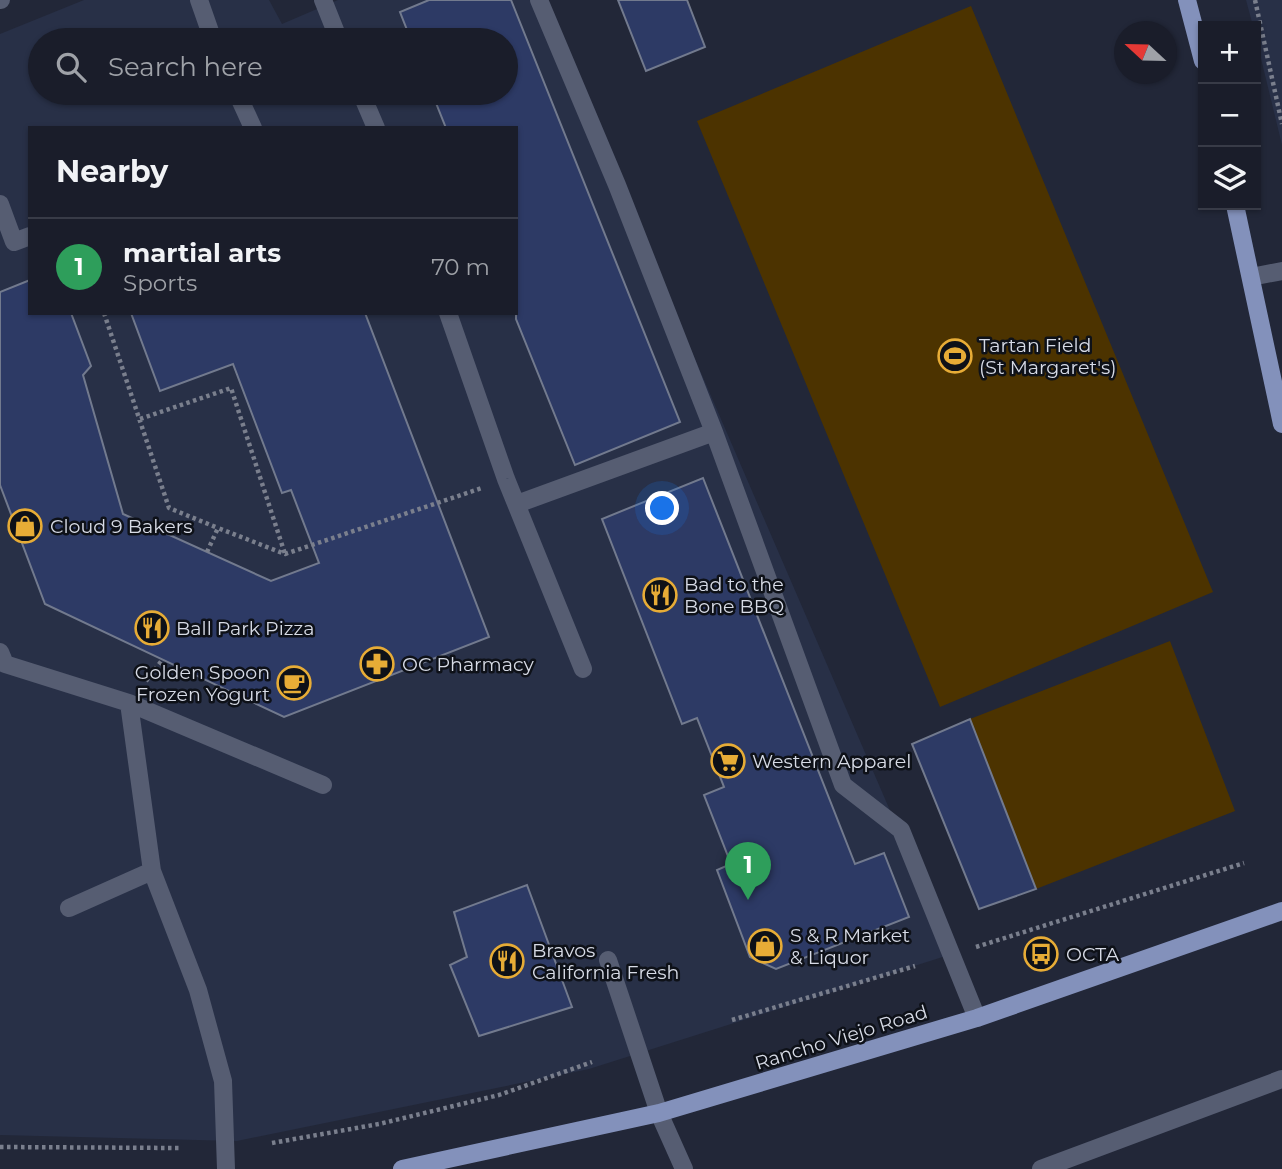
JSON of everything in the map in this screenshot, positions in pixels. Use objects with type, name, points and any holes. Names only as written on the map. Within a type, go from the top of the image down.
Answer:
[{"type":"main road","points":[[1188,0],[1198,41]]},
{"type":"main road","points":[[1236,210],[1282,424]]},
{"type":"main road","name":"Rancho Viejo Road","points":[[402,1169],[659,1113],[977,1018],[1282,911]]},
{"type":"street","points":[[199,0],[209,28]]},
{"type":"street","points":[[323,0],[334,28]]},
{"type":"street","points":[[539,0],[617,185],[714,432],[843,785],[901,831],[977,1018]]},
{"type":"street","points":[[242,105],[252,126]]},
{"type":"street","points":[[366,105],[375,126]]},
{"type":"street","points":[[0,204],[14,242],[28,237]]},
{"type":"street","points":[[1251,277],[1282,271]]},
{"type":"street","points":[[449,315],[506,479],[583,668]]},
{"type":"street","points":[[517,504],[714,432]]},
{"type":"street","points":[[0,652],[5,664],[129,703],[324,785]]},
{"type":"street","points":[[129,703],[152,871],[198,990],[223,1081],[226,1169]]},
{"type":"street","points":[[69,908],[152,871]]},
{"type":"street","points":[[608,960],[659,1113],[684,1169]]},
{"type":"street","points":[[1041,1169],[1282,1079]]},
{"type":"path","points":[[1255,0],[1282,124]]},
{"type":"path","points":[[105,315],[169,508],[285,554],[506,479]]},
{"type":"path","points":[[140,419],[231,388],[285,554]]},
{"type":"path","points":[[207,552],[218,528]]},
{"type":"path","points":[[952,954],[1244,863]]},
{"type":"path","points":[[732,1020],[915,966]]},
{"type":"path","points":[[272,1143],[379,1124],[499,1095],[592,1062]]},
{"type":"path","points":[[0,1147],[180,1148]]},
{"type":"shaded area","points":[[84,0],[269,0],[282,24],[338,0],[540,0],[952,954],[589,1069],[237,1141],[0,1135],[0,34]]},
{"type":"shaded area","points":[[1246,0],[1282,0],[1282,145],[1261,59],[1261,21],[1252,21]]},
{"type":"shaded area","name":"Tartan Field (St Margaret's)","points":[[971,6],[1213,592],[940,707],[697,121]]},
{"type":"shaded area","points":[[1170,641],[1235,811],[1036,889],[970,719]]},
{"type":"building","points":[[429,0],[511,0],[680,422],[575,465],[516,319],[518,126],[445,126],[437,105],[518,105],[518,28],[406,28],[400,12]]},
{"type":"building","points":[[618,0],[687,0],[705,47],[646,71]]},
{"type":"building","points":[[28,281],[28,315],[72,315],[91,366],[83,375],[123,514],[271,581],[319,563],[291,490],[282,493],[233,364],[160,391],[132,315],[366,315],[489,637],[284,717],[45,604],[0,485],[0,292]]},
{"type":"building","points":[[703,478],[855,864],[884,853],[909,917],[776,969],[750,957],[717,870],[731,864],[704,795],[724,787],[697,718],[682,724],[602,519]]},
{"type":"building","points":[[970,719],[1036,889],[979,909],[912,744]]},
{"type":"building","name":"Bravos California Fresh","points":[[527,885],[572,1007],[479,1036],[450,965],[467,957],[454,912]]},
{"type":"place","name":"Tartan Field (St Margaret's)","points":[[955,356]]},
{"type":"place","name":"Cloud 9 Bakers","points":[[25,526]]},
{"type":"place","name":"Bad to the Bone BBQ","points":[[660,595]]},
{"type":"place","name":"Ball Park Pizza","points":[[152,628]]},
{"type":"place","name":"OC Pharmacy","points":[[377,664]]},
{"type":"place","name":"Golden Spoon Frozen Yogurt","points":[[294,683]]},
{"type":"place","name":"Western Apparel","points":[[728,761]]},
{"type":"place","name":"martial arts","points":[[748,900]]},
{"type":"place","name":"S & R Market & Liquor","points":[[765,946]]},
{"type":"place","name":"OCTA","points":[[1041,954]]},
{"type":"place","name":"Bravos California Fresh","points":[[507,961]]}]
